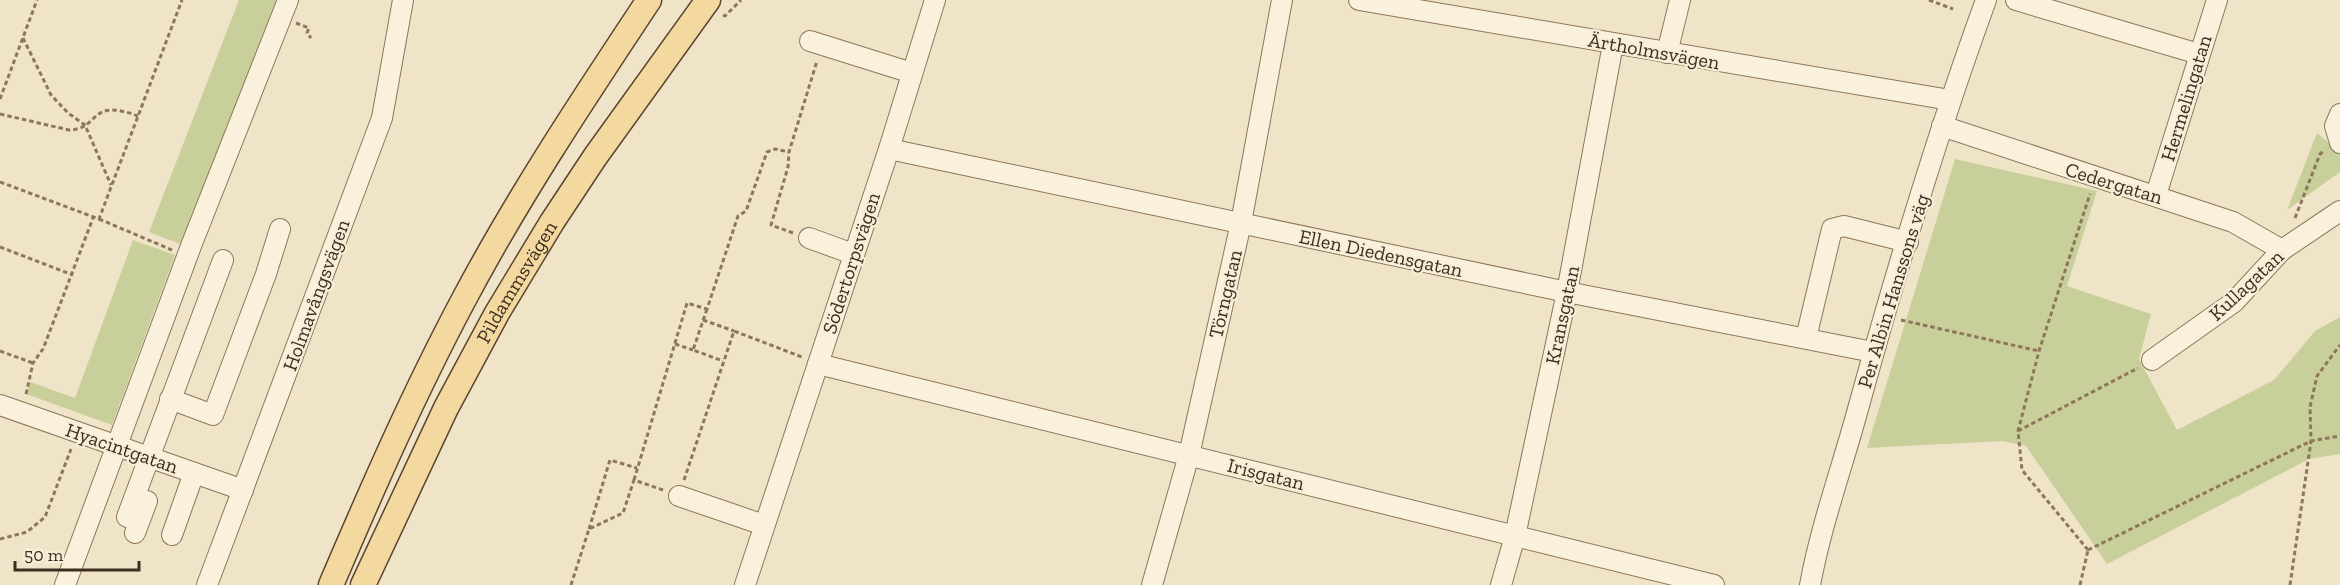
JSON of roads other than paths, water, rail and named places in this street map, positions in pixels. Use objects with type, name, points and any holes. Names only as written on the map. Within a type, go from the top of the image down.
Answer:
[{"type":"main road","name":"Pildammsvägen","points":[[331,585],[390,452],[463,301],[567,126],[649,0]]},
{"type":"main road","name":"Pildammsvägen","points":[[363,585],[436,428],[497,313],[552,222],[595,157],[708,0]]},
{"type":"street","points":[[65,585],[188,256],[288,0]]},
{"type":"street","name":"Holmavångsvägen","points":[[207,585],[382,118],[404,0]]},
{"type":"street","name":"Södertorpsvägen","points":[[749,584],[811,361],[853,254],[889,149],[934,0]]},
{"type":"street","name":"Törngatan","points":[[1152,585],[1189,455],[1241,223],[1282,0]]},
{"type":"street","name":"Ärtholmsvägen","points":[[1359,0],[1461,9],[1613,44],[1950,100]]},
{"type":"street","points":[[1667,53],[1680,0]]},
{"type":"street","name":"Per Albin Hanssons väg","points":[[1810,585],[1819,539],[1873,352],[1950,100],[1986,0]]},
{"type":"street","points":[[2016,0],[2199,54]]},
{"type":"street","name":"Hermelingatan","points":[[2156,195],[2217,0]]},
{"type":"street","points":[[816,43],[912,73]]},
{"type":"street","name":"Kransgatan","points":[[1501,585],[1515,536],[1567,292],[1613,44]]},
{"type":"street","points":[[2339,141],[2335,126],[2340,114]]},
{"type":"street","name":"Cedergatan","points":[[1942,126],[2233,222],[2282,250]]},
{"type":"street","name":"Ellen Diedensgatan","points":[[889,149],[1567,292],[1873,352]]},
{"type":"street","name":"Kullagatan","points":[[2152,360],[2234,302],[2282,250],[2340,211]]},
{"type":"street","points":[[1806,338],[1832,229],[1844,226],[1908,242]]},
{"type":"street","points":[[170,399],[213,415],[266,274],[280,229]]},
{"type":"street","points":[[809,238],[853,254]]},
{"type":"street","points":[[131,525],[154,460],[170,399],[223,260]]},
{"type":"street","name":"Irisgatan","points":[[811,361],[1714,585]]},
{"type":"street","name":"Hyacintgatan","points":[[0,405],[243,490]]},
{"type":"street","points":[[172,535],[194,473]]},
{"type":"street","points":[[679,496],[765,525]]}]
